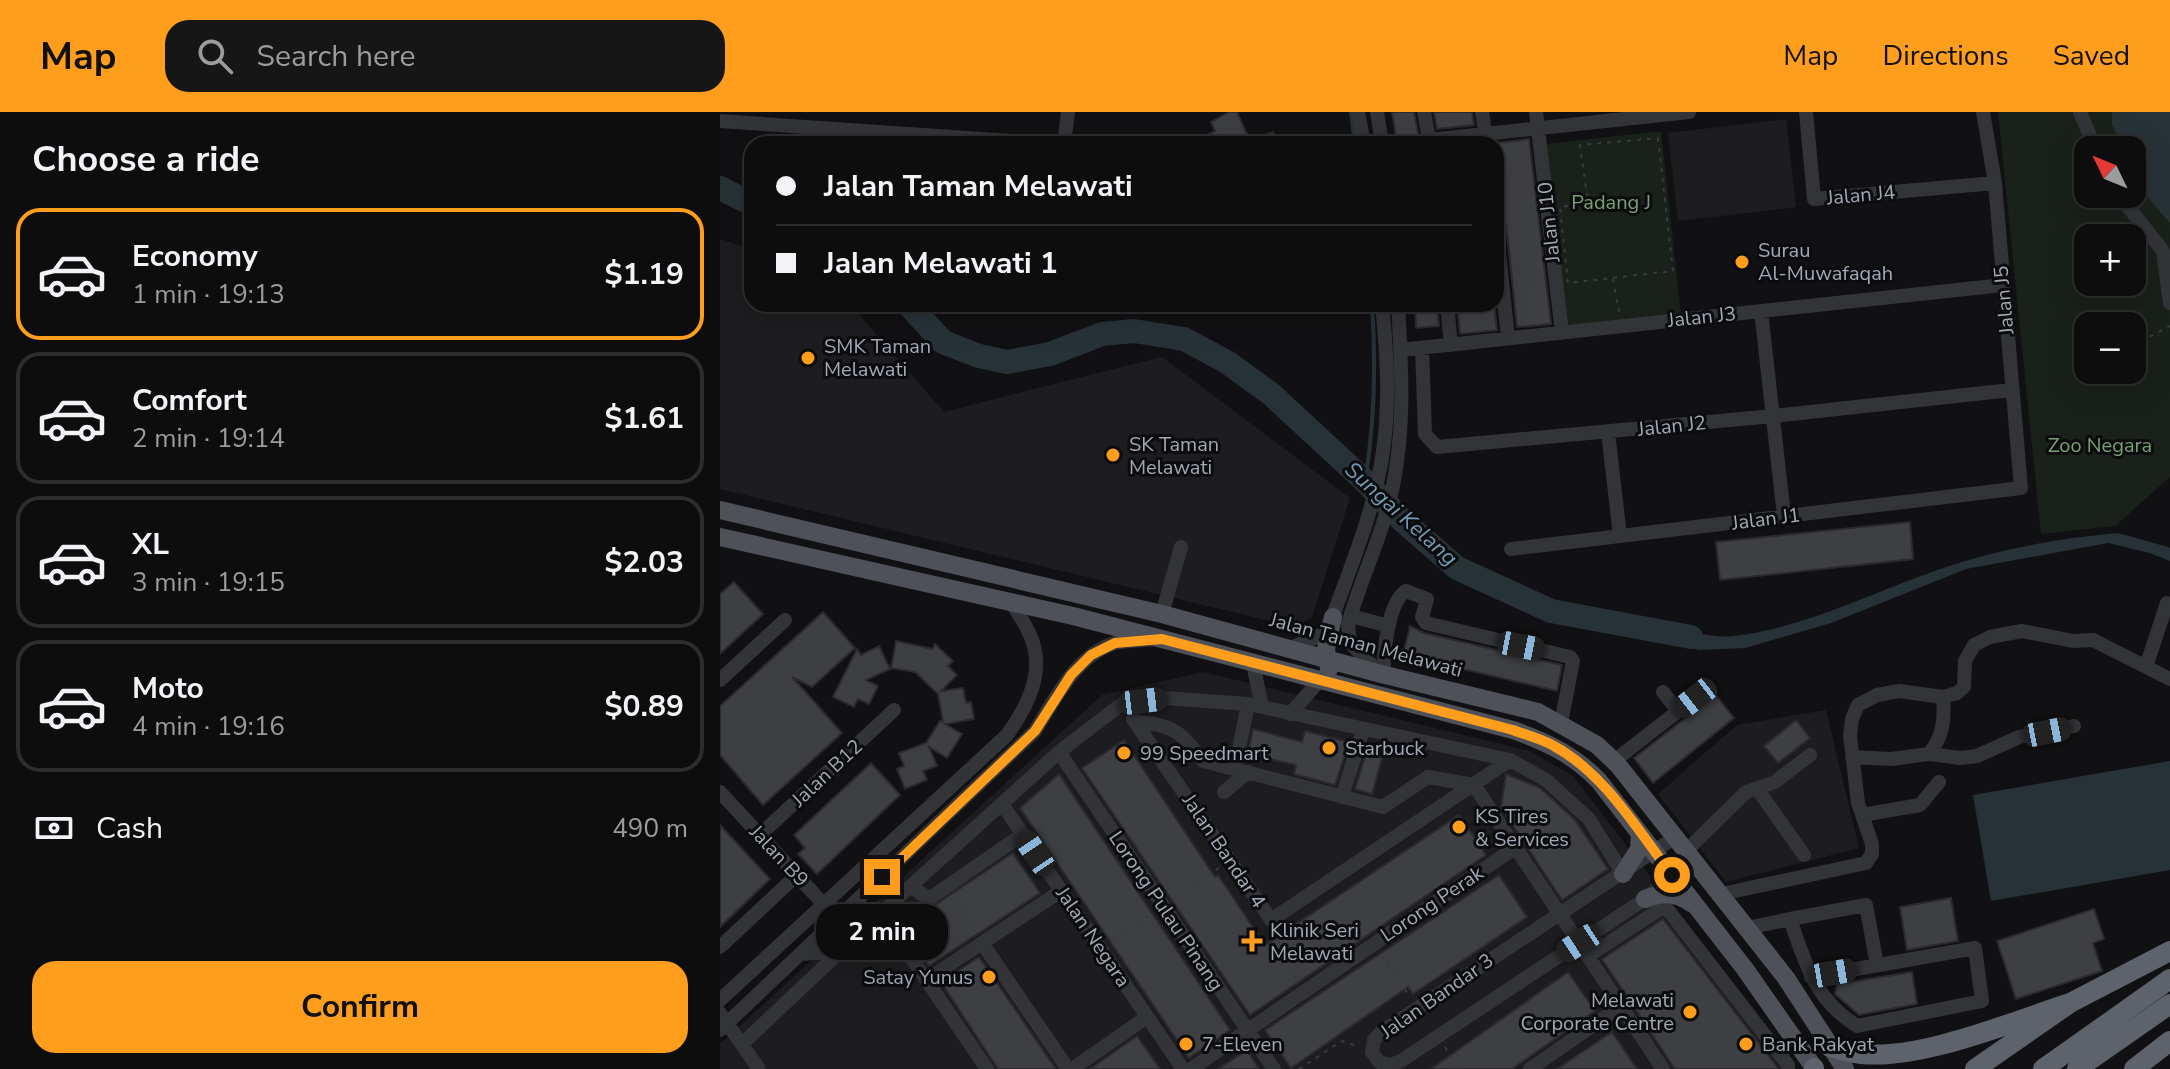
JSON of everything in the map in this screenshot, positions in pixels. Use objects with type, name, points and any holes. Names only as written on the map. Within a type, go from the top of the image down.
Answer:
[{"type":"highway","points":[[1975,1069],[2070,1003],[2170,951]]},
{"type":"highway","points":[[2043,1069],[2170,979]]},
{"type":"highway","points":[[1830,1047],[1861,1054],[1895,1053],[1941,1044],[2070,1003]]},
{"type":"highway","points":[[2077,1069],[2170,1004]]},
{"type":"highway","points":[[2142,1065],[2170,1041]]},
{"type":"main road","name":"Jalan Taman Melawati","points":[[720,510],[1162,614],[1382,674],[1538,712],[1561,723],[1597,745],[1614,761],[1686,848],[1786,978],[1845,1069]]},
{"type":"main road","points":[[720,537],[1162,639],[1513,730],[1552,744],[1583,765],[1599,781],[1745,969],[1814,1069]]},
{"type":"main road","points":[[1342,616],[1326,658],[1334,678],[1343,687]]},
{"type":"main road","points":[[1623,874],[1639,849],[1640,834]]},
{"type":"main road","points":[[1645,899],[1663,892],[1681,896],[1697,907]]},
{"type":"street","points":[[1065,136],[1068,112]]},
{"type":"street","points":[[1358,112],[1362,136]]},
{"type":"street","points":[[1377,112],[1381,136]]},
{"type":"street","points":[[1424,112],[1428,136]]},
{"type":"street","points":[[1482,112],[1486,136]]},
{"type":"street","name":"Jalan J10","points":[[1536,112],[1562,333]]},
{"type":"street","points":[[1503,136],[1689,112]]},
{"type":"street","name":"Jalan J4","points":[[1806,112],[1814,199],[1995,183]]},
{"type":"street","name":"Jalan J5","points":[[1983,112],[1995,183],[2021,488]]},
{"type":"street","points":[[2080,112],[2090,136]]},
{"type":"street","points":[[720,121],[938,136]]},
{"type":"street","points":[[2129,208],[2163,251],[2170,303]]},
{"type":"street","name":"Jalan J3","points":[[1401,350],[2003,285]]},
{"type":"street","points":[[1504,300],[1508,338]]},
{"type":"street","points":[[1761,311],[1784,516]]},
{"type":"street","points":[[1382,674],[1361,657],[1350,643],[1348,624],[1342,616],[1355,553],[1373,499],[1383,451],[1387,351],[1383,312]]},
{"type":"street","points":[[1289,648],[1320,636],[1342,616],[1371,557],[1388,506],[1399,454],[1402,400],[1399,312]]},
{"type":"street","points":[[1448,312],[1451,345]]},
{"type":"street","name":"Jalan J2","points":[[1422,348],[1425,434],[1437,447],[2011,390]]},
{"type":"street","points":[[1608,432],[1620,536]]},
{"type":"street","name":"Jalan J1","points":[[1511,549],[2021,488]]},
{"type":"street","points":[[1162,614],[1181,547]]},
{"type":"street","points":[[1382,674],[1389,626],[1400,595],[1406,591],[1426,598],[1422,617],[1426,623],[1570,657],[1573,661],[1561,723]]},
{"type":"street","points":[[720,1000],[1007,735],[1021,716],[1030,696],[1036,652],[1030,634],[1011,602]]},
{"type":"street","points":[[2146,667],[2167,603]]},
{"type":"street","points":[[1342,616],[1389,626]]},
{"type":"street","points":[[720,680],[785,620]]},
{"type":"street","points":[[1721,894],[1866,863],[1872,854],[1872,844],[1858,803],[1852,757],[1852,719],[1858,705],[1877,695],[1899,691],[1943,697],[1957,693],[1964,687],[1965,661],[1974,645],[1990,637],[2022,631],[2073,641],[2093,640],[2170,679]]},
{"type":"street","points":[[759,1069],[722,1022],[801,954],[1035,731],[1071,675],[1091,655],[1115,643],[1162,639]]},
{"type":"street","points":[[1224,792],[1242,771],[1255,706],[1253,664]]},
{"type":"street","points":[[1290,714],[1320,680]]},
{"type":"street","points":[[1663,692],[1678,711]]},
{"type":"street","points":[[1929,754],[1940,741],[1943,697]]},
{"type":"street","points":[[742,1044],[1059,752],[1123,703],[1164,698],[1255,706],[1510,760],[1546,780],[1589,819],[1623,874]]},
{"type":"street","points":[[1614,761],[1695,698]]},
{"type":"street","name":"Jalan Bandar 4","points":[[1123,703],[1271,920],[1510,760]]},
{"type":"street","name":"Jalan B12","points":[[760,835],[894,710]]},
{"type":"street","points":[[1135,722],[1167,726],[1187,738],[1203,761],[1383,807],[1428,777],[1474,785],[1663,1069]]},
{"type":"street","points":[[1852,757],[1977,756],[2019,737],[2074,726]]},
{"type":"street","points":[[1342,797],[1363,730]]},
{"type":"street","name":"Lorong Pulau Pinang","points":[[1059,752],[1274,1069]]},
{"type":"street","points":[[1686,848],[1746,792],[1775,782],[1810,755]]},
{"type":"street","points":[[1862,815],[1920,805],[1939,782]]},
{"type":"street","points":[[1758,790],[1804,855]]},
{"type":"street","name":"Jalan B9","points":[[720,792],[838,919]]},
{"type":"street","name":"Jalan Negara","points":[[1002,804],[1183,1069]]},
{"type":"street","points":[[911,886],[929,899],[1023,834]]},
{"type":"street","name":"Lorong Perak","points":[[1191,1069],[1516,847]]},
{"type":"street","name":"Jalan Bandar 3","points":[[1686,848],[1672,875],[1645,899],[1438,1037],[1390,1065],[1379,1062],[1372,1052],[1374,1040],[1380,1033],[1560,913],[1655,853],[1686,848]]},
{"type":"street","points":[[720,947],[797,875]]},
{"type":"street","points":[[926,980],[1061,891]]},
{"type":"street","points":[[1747,928],[1866,905],[1877,965]]},
{"type":"street","points":[[1588,956],[1665,906],[1788,1065],[1788,1069]]},
{"type":"street","points":[[881,913],[987,1069]]},
{"type":"street","points":[[1790,919],[1811,977],[1838,1013],[1857,1026],[1982,1001],[1975,948],[1811,977]]},
{"type":"street","points":[[982,943],[1070,1069],[1147,1017]]},
{"type":"street","points":[[801,954],[841,951]]},
{"type":"street","points":[[1530,1069],[1621,1006]]},
{"type":"path","points":[[1658,138],[1673,271],[1613,278],[1568,283],[1560,207],[1588,203],[1580,145],[1658,138]]},
{"type":"path","points":[[1613,278],[1621,326]]},
{"type":"path","points":[[2146,339],[2170,326]]},
{"type":"path","points":[[1271,920],[1270,937],[1305,991]]},
{"type":"path","points":[[1373,943],[1418,1008]]},
{"type":"path","points":[[1438,1037],[1459,1069]]},
{"type":"path","points":[[1299,1069],[1342,1041],[1372,1052]]},
{"type":"shaded area","points":[[2112,112],[2170,112],[2170,223],[2146,195],[2146,136],[2118,136],[2112,125]]},
{"type":"shaded area","points":[[1786,119],[1796,207],[1678,221],[1668,133]]},
{"type":"shaded area","name":"SK Taman Melawati","points":[[720,239],[744,246],[744,312],[857,312],[944,412],[1162,357],[1350,498],[1312,617],[1295,627],[720,489]]},
{"type":"shaded area","points":[[2118,533],[2170,548],[2170,561],[2108,543],[1966,569],[1831,623],[1745,648],[1699,650],[1661,638],[1661,628],[1725,637],[1782,627],[1993,553]]},
{"type":"shaded area","points":[[1203,672],[1530,751],[1573,776],[1793,1062],[1794,1069],[720,1069],[720,1044],[1102,695]]},
{"type":"shaded area","points":[[1826,710],[1859,848],[1726,882],[1658,794],[1737,725]]},
{"type":"shaded area","points":[[2170,761],[2170,870],[1991,901],[1973,795]]},
{"type":"green space","name":"Zoo Negara","points":[[1998,112],[2170,112],[2170,477],[2115,526],[2041,534]]},
{"type":"green space","name":"Padang J","points":[[1661,131],[1681,315],[1567,329],[1546,144]]},
{"type":"building","points":[[1229,112],[1237,112],[1248,136],[1204,136],[1215,131],[1211,122]]},
{"type":"building","points":[[1392,112],[1414,112],[1418,136],[1396,136]]},
{"type":"building","points":[[1434,112],[1472,112],[1474,125],[1437,129]]},
{"type":"building","points":[[1529,139],[1551,324],[1517,327],[1504,221],[1504,142]]},
{"type":"building","points":[[1415,312],[1438,312],[1439,326],[1416,328]]},
{"type":"building","points":[[1458,312],[1495,312],[1497,330],[1460,334]]},
{"type":"building","points":[[1910,522],[1913,559],[1720,580],[1716,542]]},
{"type":"building","points":[[734,582],[763,614],[720,654],[720,594]]},
{"type":"building","points":[[823,612],[855,648],[812,687],[792,677],[842,733],[763,805],[720,755],[720,706]]},
{"type":"building","points":[[1410,626],[1424,633],[1562,665],[1557,691],[1403,655]]},
{"type":"building","points":[[896,641],[933,649],[935,644],[953,661],[948,666],[957,675],[941,691],[963,688],[966,703],[971,702],[974,719],[945,724],[962,734],[947,758],[929,747],[937,766],[923,771],[927,780],[905,789],[897,769],[904,766],[899,753],[926,743],[940,721],[943,722],[938,694],[915,672],[891,668]]},
{"type":"building","points":[[879,646],[890,669],[866,680],[878,686],[869,704],[858,699],[854,707],[833,697],[857,649],[861,655]]},
{"type":"building","points":[[1711,689],[1734,718],[1653,783],[1634,758],[1701,706],[1704,694]]},
{"type":"building","points":[[1796,720],[1810,738],[1778,763],[1764,746]]},
{"type":"building","points":[[1253,729],[1302,742],[1305,731],[1349,742],[1335,785],[1294,774],[1296,765],[1248,754]]},
{"type":"building","points":[[1124,740],[1215,877],[1218,875],[1265,945],[1459,815],[1486,855],[1250,1015],[1082,768]]},
{"type":"building","points":[[1368,747],[1384,751],[1372,794],[1355,789]]},
{"type":"building","points":[[871,763],[900,795],[817,874],[798,854],[805,848],[794,835]]},
{"type":"building","points":[[1059,774],[1230,1030],[1189,1058],[1020,808]]},
{"type":"building","points":[[1506,774],[1540,788],[1575,820],[1608,869],[1562,900],[1501,807]]},
{"type":"building","points":[[720,825],[770,879],[720,927]]},
{"type":"building","points":[[1013,853],[1040,893],[929,966],[902,927]]},
{"type":"building","points":[[1499,875],[1527,917],[1413,994],[1408,987],[1291,1068],[1265,1030]]},
{"type":"building","points":[[1951,898],[1958,941],[1907,950],[1900,907]]},
{"type":"building","points":[[2094,909],[2104,939],[2093,943],[2102,971],[2016,999],[1997,941]]},
{"type":"building","name":"Melawati Corporate Centre","points":[[1663,919],[1778,1069],[1675,1069],[1602,959]]},
{"type":"building","points":[[979,957],[1056,1069],[998,1069],[941,982]]},
{"type":"building","points":[[1568,972],[1595,1011],[1512,1069],[1431,1069]]},
{"type":"building","points":[[1912,972],[1917,1004],[1859,1015],[1835,994],[1837,984]]},
{"type":"building","points":[[1612,1032],[1637,1069],[1557,1069]]},
{"type":"building","points":[[1137,1036],[1160,1069],[1090,1069]]},
{"type":"building","points":[[1247,1050],[1259,1069],[1218,1069]]},
{"type":"waterway","points":[[1351,112],[1354,136]]},
{"type":"waterway","name":"Sungai Kelang","points":[[720,188],[744,200]]},
{"type":"waterway","name":"Sungai Kelang","points":[[915,312],[943,342],[979,356],[1007,362],[1050,354],[1102,334],[1134,331],[1184,339],[1227,362],[1271,394],[1365,481],[1403,521],[1457,568],[1551,611],[1691,637]]},
{"type":"waterway","points":[[1365,481],[1374,393],[1372,312]]},
{"type":"place","name":"Surau Al-Muwafaqah","points":[[1742,262]]},
{"type":"place","name":"SMK Taman Melawati","points":[[808,358]]},
{"type":"place","name":"SK Taman Melawati","points":[[1113,455]]},
{"type":"place","name":"Starbuck","points":[[1329,748]]},
{"type":"place","name":"99 Speedmart","points":[[1124,753]]},
{"type":"place","name":"KS Tires & Services","points":[[1459,827]]},
{"type":"place","name":"Klinik Seri Melawati","points":[[1252,941]]},
{"type":"place","name":"Satay Yunus","points":[[989,977]]},
{"type":"place","name":"Melawati Corporate Centre","points":[[1690,1012]]},
{"type":"place","name":"7-Eleven","points":[[1186,1044]]},
{"type":"place","name":"Bank Rakyat","points":[[1746,1044]]},
{"type":"route","points":[[882,877],[1035,731],[1071,675],[1091,655],[1115,643],[1162,639],[1513,730],[1552,744],[1583,765],[1599,781],[1672,875]]}]
